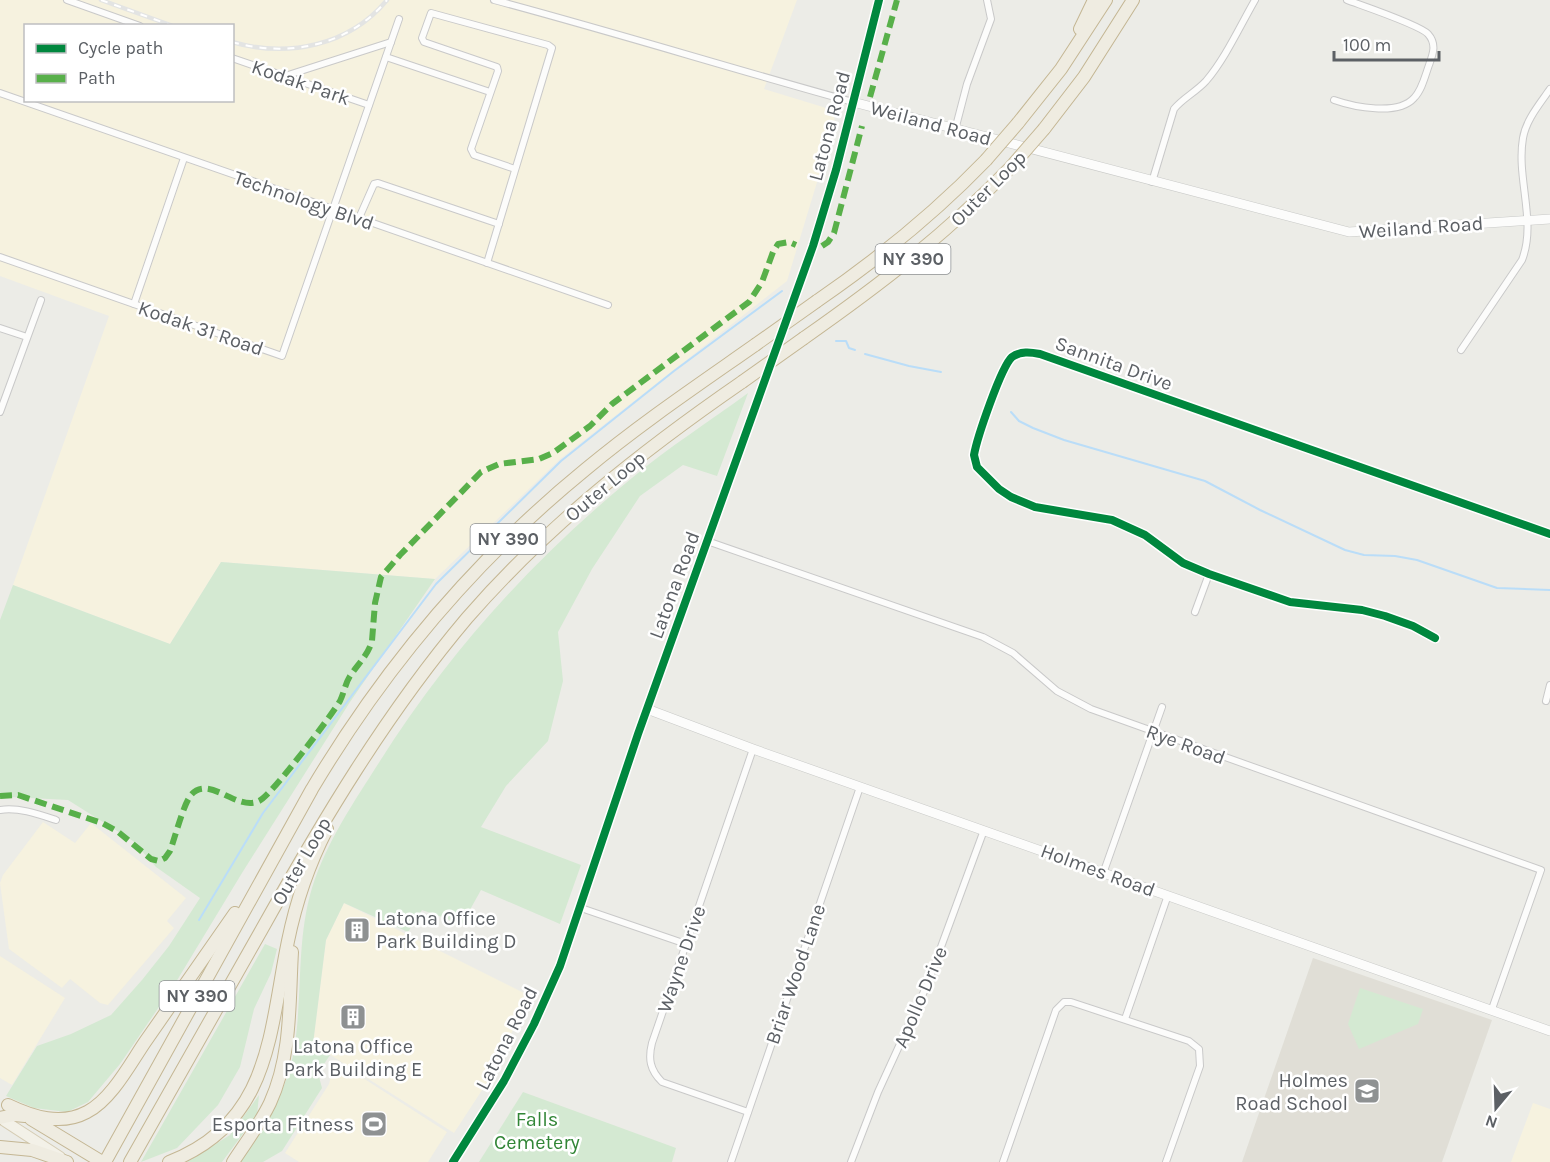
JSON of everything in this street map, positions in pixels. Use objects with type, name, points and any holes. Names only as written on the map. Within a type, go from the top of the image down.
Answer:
[{"type":"highway","points":[[1060,69],[1094,0]]},
{"type":"highway","name":"Outer Loop","points":[[104,1162],[321,773],[371,699],[415,642],[475,574],[529,519],[587,468],[628,436],[818,301],[908,233],[946,199],[986,160],[1018,123],[1060,69],[1106,0]]},
{"type":"highway","name":"Outer Loop","points":[[130,1162],[318,829],[415,682],[460,627],[539,543],[636,458],[877,287],[928,247],[971,208],[1044,129],[1084,77],[1133,0]]},
{"type":"highway","points":[[169,1162],[193,1151],[216,1136],[238,1113],[256,1084],[266,1054],[290,932],[300,894],[318,847],[381,731]]},
{"type":"highway","points":[[4,1103],[38,1117],[62,1119],[85,1114],[100,1104],[281,845]]},
{"type":"highway","points":[[233,1162],[264,1114],[282,1071],[288,1036],[292,951],[300,894]]},
{"type":"highway","points":[[4,1103],[104,1162]]},
{"type":"highway","points":[[0,1118],[14,1115],[28,1117]]},
{"type":"highway","points":[[0,1147],[27,1149],[68,1162]]},
{"type":"main road","points":[[0,1118],[68,1162]]},
{"type":"street","points":[[67,0],[134,24]]},
{"type":"street","name":"Weiland Road","points":[[494,0],[584,24],[727,68],[955,130],[1349,232],[1550,219]]},
{"type":"street","name":"Latona Road","points":[[453,1162],[498,1092],[555,978],[647,710],[814,241],[832,182],[879,0]]},
{"type":"street","points":[[955,130],[967,84],[991,19],[987,0]]},
{"type":"street","points":[[1152,182],[1174,109],[1214,71],[1255,0]]},
{"type":"street","points":[[1334,100],[1358,108],[1394,107],[1408,104],[1418,94],[1433,54],[1434,46],[1427,32],[1347,0]]},
{"type":"street","points":[[487,263],[552,48],[549,45],[430,13],[422,38],[424,42],[496,67],[498,71],[471,152],[515,170]]},
{"type":"street","name":"Kodak 31 Road","points":[[0,257],[282,356],[399,19]]},
{"type":"street","points":[[284,76],[391,42]]},
{"type":"street","points":[[386,57],[490,92]]},
{"type":"street","name":"Kodak Park","points":[[234,59],[369,105]]},
{"type":"street","points":[[1461,351],[1526,252],[1527,220],[1523,138],[1533,114],[1550,89]]},
{"type":"street","name":"Technology Blvd","points":[[0,93],[24,101]]},
{"type":"street","name":"Technology Blvd","points":[[25,102],[608,305]]},
{"type":"street","points":[[134,304],[184,158]]},
{"type":"street","points":[[359,218],[374,184],[378,183],[499,224]]},
{"type":"street","points":[[0,412],[41,300]]},
{"type":"street","points":[[0,328],[27,337]]},
{"type":"street","name":"Sannita Drive","points":[[1435,638],[1413,626],[1362,610],[1290,602],[1209,574],[1174,558],[1134,529],[1105,518],[1035,507],[1011,497],[981,473],[974,460],[975,448],[1003,369],[1010,360],[1024,352],[1040,354],[1550,534]]},
{"type":"street","name":"Rye Road","points":[[707,541],[983,637],[1013,653],[1042,679],[1073,701],[1091,710],[1541,870],[1492,1009]]},
{"type":"street","points":[[1196,612],[1209,574]]},
{"type":"street","points":[[1546,701],[1550,685]]},
{"type":"street","points":[[1104,872],[1162,706]]},
{"type":"street","name":"Holmes Road","points":[[647,710],[1549,1029]]},
{"type":"street","name":"Wayne Drive","points":[[748,1112],[663,1082],[651,1068],[649,1061],[652,1043],[753,749]]},
{"type":"street","name":"Briar Wood Lane","points":[[731,1162],[860,787]]},
{"type":"street","points":[[0,810],[17,810],[56,820]]},
{"type":"street","name":"Apollo Drive","points":[[851,1162],[878,1092],[927,985],[984,830]]},
{"type":"street","points":[[1125,1019],[1168,895]]},
{"type":"street","points":[[580,908],[686,944]]},
{"type":"street","points":[[1004,1162],[1053,1017],[1064,1002],[1077,1003],[1189,1041],[1199,1049],[1200,1066],[1166,1162]]},
{"type":"shaded area","points":[[0,0],[797,0],[764,89],[823,107],[834,116],[835,123],[787,281],[560,459],[435,579],[221,562],[170,644],[13,585],[109,316],[0,276]]},
{"type":"shaded area","points":[[43,822],[75,843],[91,823],[186,898],[167,921],[174,928],[108,1005],[100,1003],[70,979],[62,988],[9,949],[0,883],[3,875]]},
{"type":"shaded area","points":[[344,903],[530,996],[486,1084],[454,1133],[313,1044],[326,940]]},
{"type":"shaded area","points":[[0,956],[65,998],[12,1085],[0,1078]]},
{"type":"shaded area","name":"Holmes Road School","points":[[1313,958],[1492,1020],[1442,1162],[1242,1162]]},
{"type":"shaded area","points":[[335,1060],[447,1132],[428,1162],[299,1162],[285,1153],[329,1084]]},
{"type":"shaded area","points":[[1533,1103],[1550,1109],[1550,1162],[1511,1162]]},
{"type":"green space","points":[[748,393],[717,476],[683,465],[640,496],[592,569],[558,632],[563,681],[548,741],[506,786],[481,827],[581,865],[560,924],[481,890],[462,924],[422,910],[408,932],[344,903],[326,940],[313,1044],[330,1055],[318,1073],[322,1088],[282,1151],[263,1162],[240,1162],[273,1109],[291,1066],[297,1030],[304,928],[307,908],[318,871],[342,822],[406,721],[494,609],[560,541],[646,467]]},
{"type":"green space","points":[[221,562],[435,579],[350,702],[176,982],[120,1064],[88,1102],[67,1112],[34,1108],[6,1096],[37,1046],[71,1034],[111,1015],[169,946],[200,898],[156,867],[133,841],[68,800],[11,797],[0,799],[0,620],[13,585],[170,644]]},
{"type":"green space","points":[[265,944],[277,949],[271,973],[254,1009],[240,1067],[218,1105],[177,1148],[141,1162]]},
{"type":"green space","points":[[1360,988],[1423,1009],[1418,1024],[1359,1049],[1348,1024]]},
{"type":"green space","name":"Falls Cemetery","points":[[523,1092],[676,1148],[672,1162],[479,1162]]},
{"type":"green space","points":[[259,1095],[257,1115],[222,1162],[187,1162],[230,1135]]},
{"type":"waterway","points":[[199,920],[263,813],[436,584],[561,461],[674,371],[782,291]]},
{"type":"waterway","points":[[836,341],[846,341],[849,348],[855,350]]},
{"type":"waterway","points":[[865,354],[941,372]]},
{"type":"waterway","points":[[1011,412],[1019,421],[1064,440],[1205,481],[1345,550],[1364,555],[1395,556],[1417,560],[1497,588],[1550,590]]},
{"type":"railway","points":[[101,0],[167,24]]},
{"type":"railway","points":[[234,42],[274,49],[316,44],[336,38],[355,28],[372,16],[387,0]]},
{"type":"marked path","points":[[870,97],[897,0]]},
{"type":"marked path","points":[[822,246],[834,233],[862,126]]},
{"type":"marked path","points":[[0,796],[18,795],[102,823],[117,831],[151,859],[159,861],[165,858],[170,851],[185,806],[191,795],[198,790],[215,791],[242,802],[259,801],[288,771],[340,701],[348,679],[372,641],[375,603],[381,577],[400,555],[481,472],[499,464],[539,459],[553,453],[590,426],[612,404],[749,302],[762,282],[778,244],[789,242],[796,245]]},
{"type":"cycle path","points":[[453,1162],[504,1081],[534,1024],[560,966],[638,734],[813,246],[836,170],[879,0]]},
{"type":"cycle path","points":[[1435,638],[1413,626],[1362,610],[1290,602],[1183,563],[1145,535],[1112,520],[1035,507],[1011,497],[999,489],[977,467],[974,455],[990,403],[1007,363],[1019,354],[1029,352],[1040,354],[1550,534]]},
{"type":"place","name":"Latona Office Park Building D","points":[[357,930]]},
{"type":"place","name":"Latona Office Park Building E","points":[[353,1017]]},
{"type":"place","name":"Holmes Road School","points":[[1367,1091]]},
{"type":"place","name":"Esporta Fitness","points":[[374,1124]]}]
